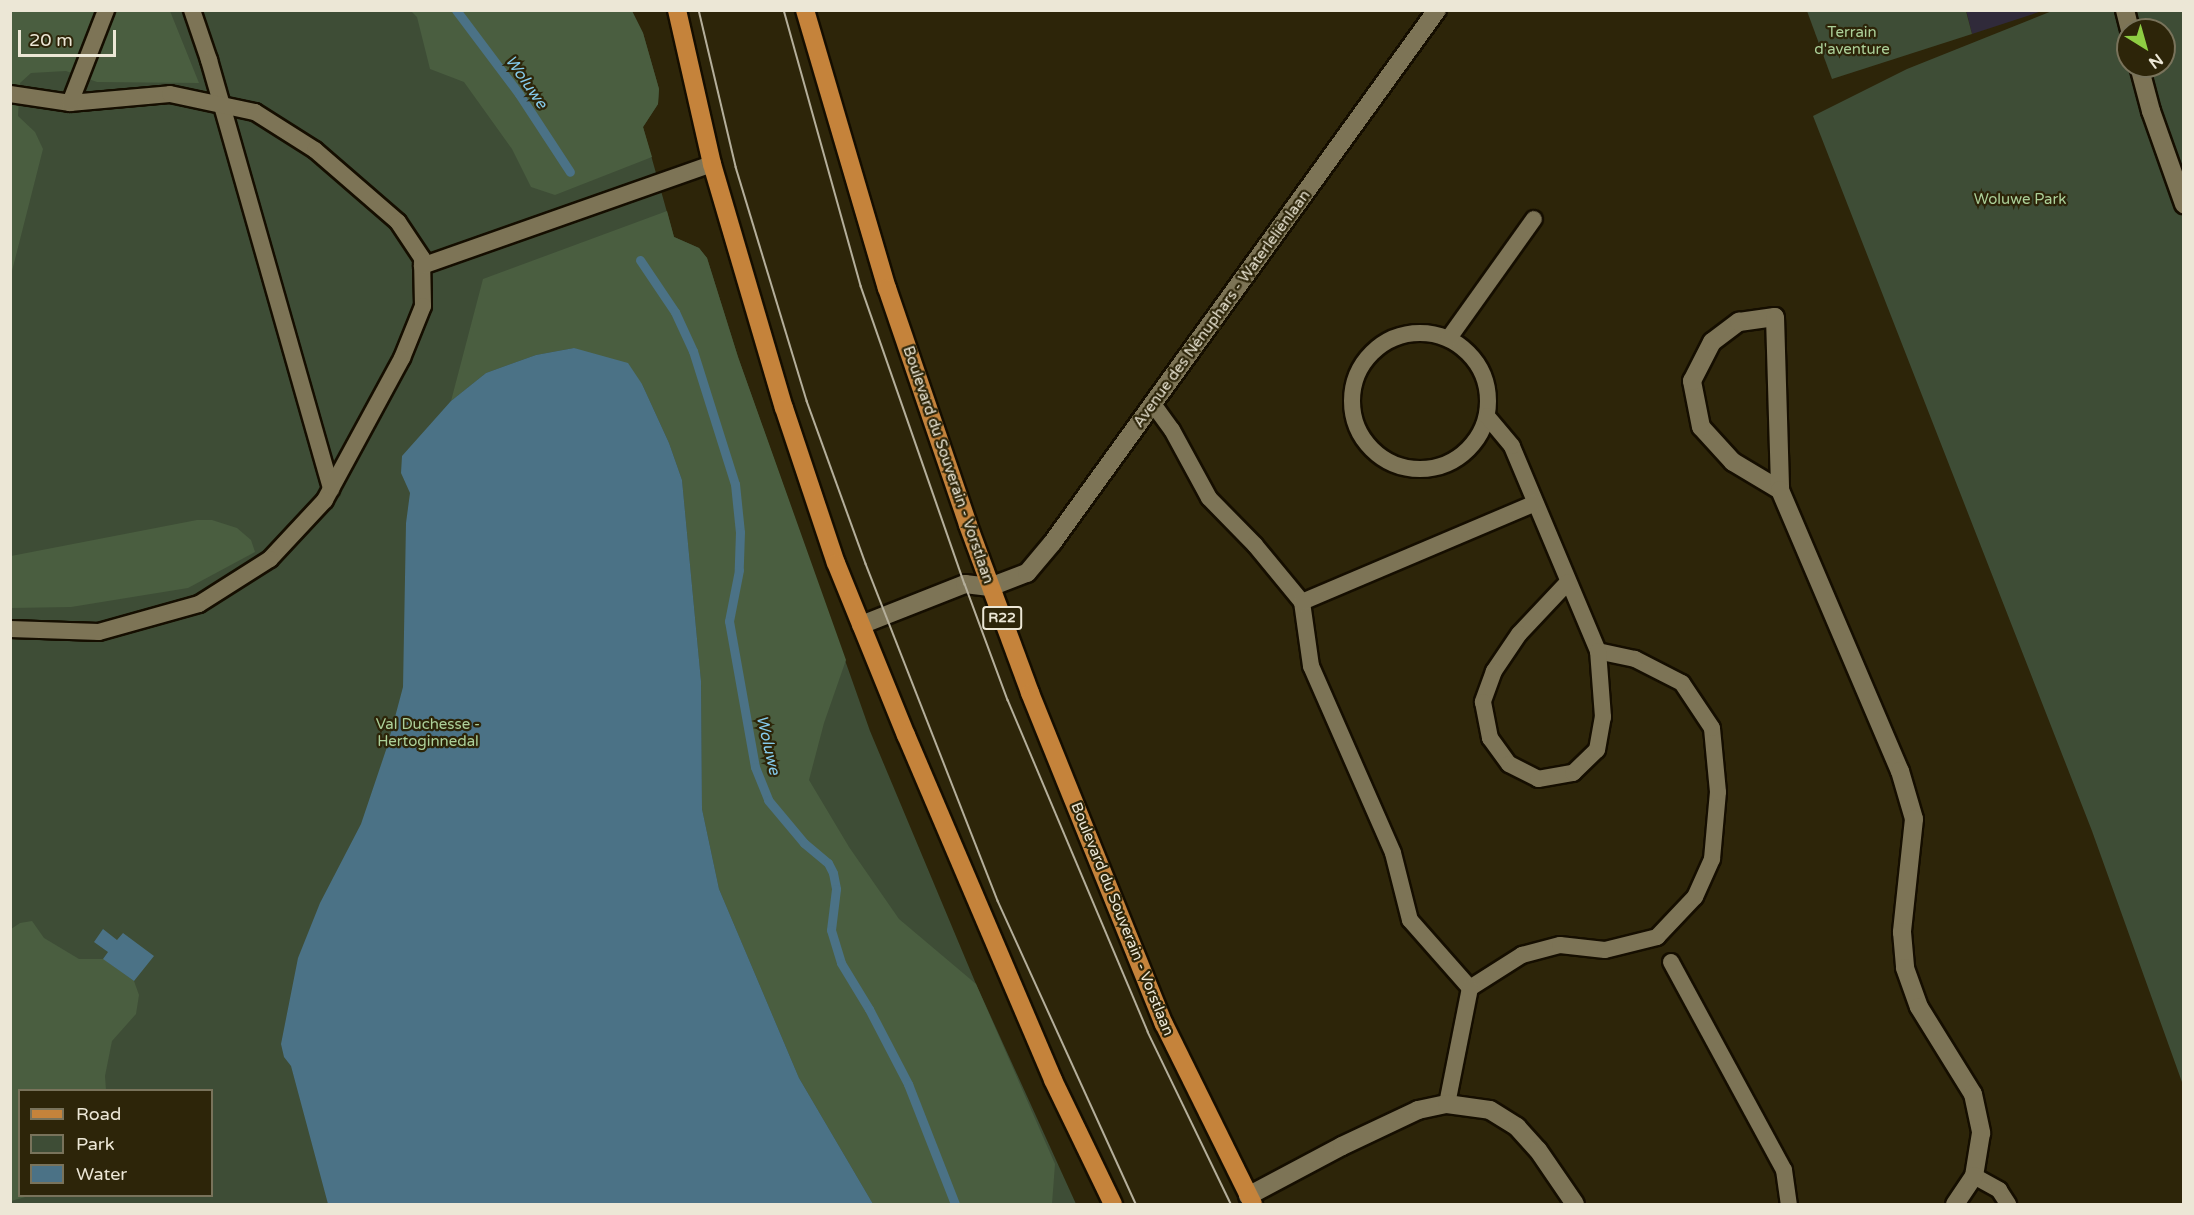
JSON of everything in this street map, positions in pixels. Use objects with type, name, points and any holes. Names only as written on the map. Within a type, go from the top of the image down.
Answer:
[{"type":"main road","points":[[678,10],[712,164],[784,408],[836,562],[1053,1080],[1113,1204]]},
{"type":"main road","name":"Boulevard du Souverain - Vorstlaan","points":[[805,10],[887,288],[990,587],[1030,693],[1164,1024],[1250,1200]]},
{"type":"street","name":"Avenue des Nénuphars - Waterleliënlaan","points":[[990,587],[1027,573],[1153,404],[1437,10]]},
{"type":"street","points":[[2142,78],[2151,111],[2184,204]]},
{"type":"street","points":[[1780,490],[1733,462],[1701,426],[1692,381],[1712,342],[1739,322],[1775,317],[1780,490],[1900,771],[1914,819],[1902,932],[1905,968],[1919,1007],[1973,1094],[1981,1133],[1974,1176],[1955,1204]]},
{"type":"street","points":[[861,625],[965,584],[990,587]]},
{"type":"street","points":[[1250,1200],[1342,1146],[1418,1110],[1447,1104],[1490,1110],[1517,1127],[1538,1150],[1575,1204]]},
{"type":"lane","points":[[70,103],[105,10]]},
{"type":"lane","points":[[192,10],[331,489]]},
{"type":"lane","points":[[10,94],[70,103],[170,94],[255,112],[315,150],[398,222],[422,258],[423,306],[402,358],[326,500],[270,559],[199,604],[99,632],[10,629]]},
{"type":"lane","points":[[422,266],[712,164]]},
{"type":"lane","points":[[1449,339],[1534,219]]},
{"type":"lane","points":[[1428,332],[1449,339],[1468,352],[1482,370],[1488,393],[1487,416],[1479,437],[1464,454],[1444,465],[1422,470],[1400,467],[1379,457],[1364,441],[1359,431],[1354,420],[1351,398],[1356,376],[1367,357],[1384,342],[1405,334],[1428,332]]},
{"type":"lane","points":[[1153,404],[1172,430],[1209,498],[1255,545],[1302,602],[1311,666],[1393,853],[1410,920],[1470,988]]},
{"type":"lane","points":[[1487,416],[1512,446],[1598,651],[1603,717],[1597,750],[1573,773],[1538,779],[1509,764],[1490,738],[1483,702],[1494,671],[1519,634],[1568,582]]},
{"type":"lane","points":[[1302,602],[1535,504]]},
{"type":"lane","points":[[1447,1104],[1470,988],[1522,955],[1560,945],[1605,950],[1658,938],[1695,897],[1713,859],[1718,792],[1712,728],[1682,683],[1635,659],[1598,651]]},
{"type":"lane","points":[[1671,962],[1784,1170],[1789,1204]]},
{"type":"lane","points":[[1974,1176],[2000,1190],[2008,1204]]},
{"type":"shaded area","points":[[1966,10],[2042,11],[1972,34]]},
{"type":"green space","name":"Val Duchesse - Hertoginnedal","points":[[10,11],[632,11],[643,33],[659,89],[658,104],[643,127],[674,237],[699,248],[707,258],[738,357],[870,731],[976,984],[1076,1204],[11,1204]]},
{"type":"green space","points":[[11,11],[170,11],[199,83],[97,82],[66,71],[31,73],[20,83],[18,116],[35,132],[43,149],[11,275]]},
{"type":"green space","points":[[411,11],[632,11],[643,33],[659,89],[658,104],[643,127],[652,157],[555,195],[531,187],[512,149],[464,82],[430,69],[417,17]]},
{"type":"green space","name":"Terrain d'aventure","points":[[1807,11],[1966,11],[1972,34],[1832,79]]},
{"type":"green space","name":"Woluwe Park","points":[[2052,11],[2183,11],[2183,1085],[2092,831],[1813,116],[1907,69]]},
{"type":"green space","points":[[667,211],[674,237],[699,248],[707,258],[738,357],[846,660],[824,723],[809,780],[849,847],[899,919],[976,984],[1055,1164],[1052,1204],[873,1204],[799,1078],[719,889],[702,809],[701,681],[682,480],[669,443],[642,384],[574,348],[536,355],[486,373],[451,401],[483,279]]},
{"type":"green space","points":[[197,520],[212,520],[237,528],[251,540],[255,552],[188,588],[71,607],[11,608],[11,556]]},
{"type":"green space","points":[[32,921],[44,938],[79,959],[104,959],[134,981],[139,995],[136,1014],[112,1041],[105,1076],[106,1089],[18,1089],[18,1197],[25,1197],[11,1201],[11,929],[20,923]]},
{"type":"water","points":[[574,348],[628,363],[642,384],[669,443],[682,480],[701,681],[702,809],[719,889],[799,1078],[873,1204],[328,1204],[291,1066],[284,1057],[281,1044],[298,958],[320,903],[361,824],[387,747],[403,687],[406,523],[410,493],[401,473],[402,456],[451,401],[486,373],[536,355]]},
{"type":"water","points":[[103,929],[117,940],[123,933],[154,956],[134,981],[103,959],[108,952],[94,942]]},
{"type":"waterway","name":"Woluwe","points":[[456,10],[519,94],[570,172]]},
{"type":"waterway","name":"Woluwe","points":[[640,260],[675,312],[693,351],[735,484],[740,532],[739,570],[729,621],[755,767],[768,800],[804,843],[828,863],[833,873],[836,889],[831,930],[841,963],[869,1009],[908,1084],[955,1204]]},
{"type":"tram line","points":[[699,10],[736,167],[807,401],[866,564],[998,901],[1136,1204]]},
{"type":"tram line","points":[[784,10],[861,286],[1008,700],[1148,1032],[1231,1204]]}]
